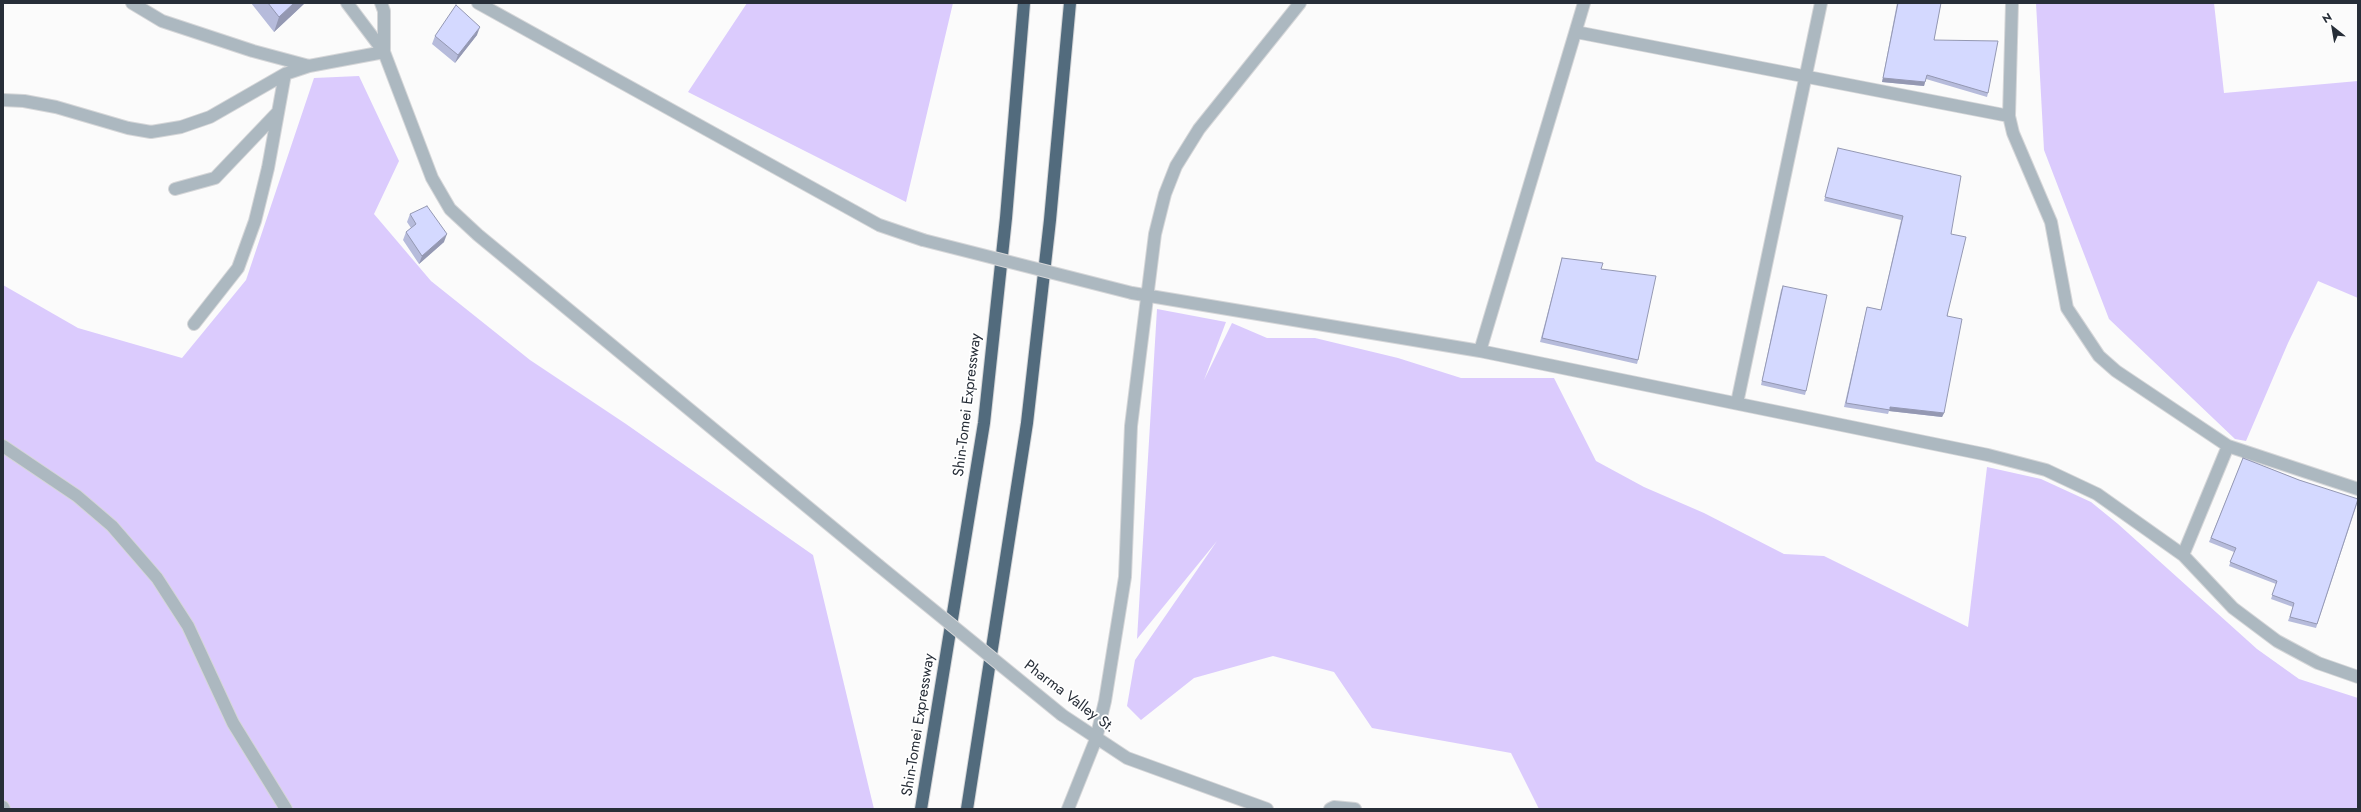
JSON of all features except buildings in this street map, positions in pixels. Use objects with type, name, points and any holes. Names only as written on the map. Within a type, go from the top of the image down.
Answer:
[{"type":"highway","name":"Shin-Tomei Expressway","points":[[921,809],[984,423],[1006,218],[1024,3]]},
{"type":"highway","points":[[967,809],[1027,423],[1050,220],[1070,3]]},
{"type":"street","points":[[132,3],[162,21],[253,51],[309,66]]},
{"type":"street","points":[[347,3],[384,52]]},
{"type":"street","points":[[381,3],[384,11],[384,52]]},
{"type":"street","points":[[478,3],[879,225],[923,240],[1132,293],[1480,351],[1988,455],[2046,470],[2097,494],[2183,554],[2233,608],[2277,641],[2318,663],[2358,677]]},
{"type":"street","points":[[1068,809],[1096,739],[1105,701],[1125,578],[1131,426],[1155,234],[1165,194],[1176,166],[1199,129],[1300,3]]},
{"type":"street","points":[[1480,351],[1584,3]]},
{"type":"street","points":[[1737,403],[1821,3]]},
{"type":"street","points":[[2012,3],[2009,116],[2013,133],[2051,222],[2067,308],[2099,356],[2116,370],[2228,446],[2358,489]]},
{"type":"street","points":[[1576,32],[2009,116]]},
{"type":"street","points":[[3,100],[24,101],[43,105],[102,122],[151,132],[181,127],[210,117],[285,74],[309,66],[384,52]]},
{"type":"street","name":"Pharma Valley St.","points":[[384,52],[432,178],[450,209],[478,235],[1062,715],[1096,739],[1134,761],[1266,809]]},
{"type":"street","points":[[194,324],[238,268],[255,221],[268,168],[285,74]]},
{"type":"street","points":[[175,189],[215,178],[277,113]]},
{"type":"street","points":[[3,446],[77,496],[106,521],[157,578],[188,626],[233,724],[286,809]]},
{"type":"street","points":[[2183,554],[2228,446]]},
{"type":"street","points":[[1330,809],[1334,807],[1355,809]]},
{"type":"shaded area","points":[[747,3],[953,3],[906,202],[688,92]]},
{"type":"shaded area","points":[[2036,3],[2214,3],[2224,93],[2358,81],[2358,298],[2318,281],[2288,343],[2246,441],[2235,439],[2109,319],[2044,150]]},
{"type":"shaded area","points":[[359,76],[399,161],[374,214],[431,281],[530,360],[626,424],[813,555],[874,809],[3,809],[3,285],[78,328],[182,358],[246,280],[314,78]]},
{"type":"shaded area","points":[[1157,309],[1226,322],[1204,380],[1232,323],[1267,338],[1315,338],[1398,358],[1461,378],[1554,378],[1596,461],[1644,487],[1704,513],[1784,554],[1824,556],[1968,627],[1987,467],[2041,479],[2091,502],[2118,524],[2257,649],[2299,679],[2358,698],[2358,809],[1539,809],[1511,753],[1372,728],[1334,672],[1273,656],[1194,678],[1141,720],[1127,706],[1135,660],[1217,541],[1137,639]]}]
